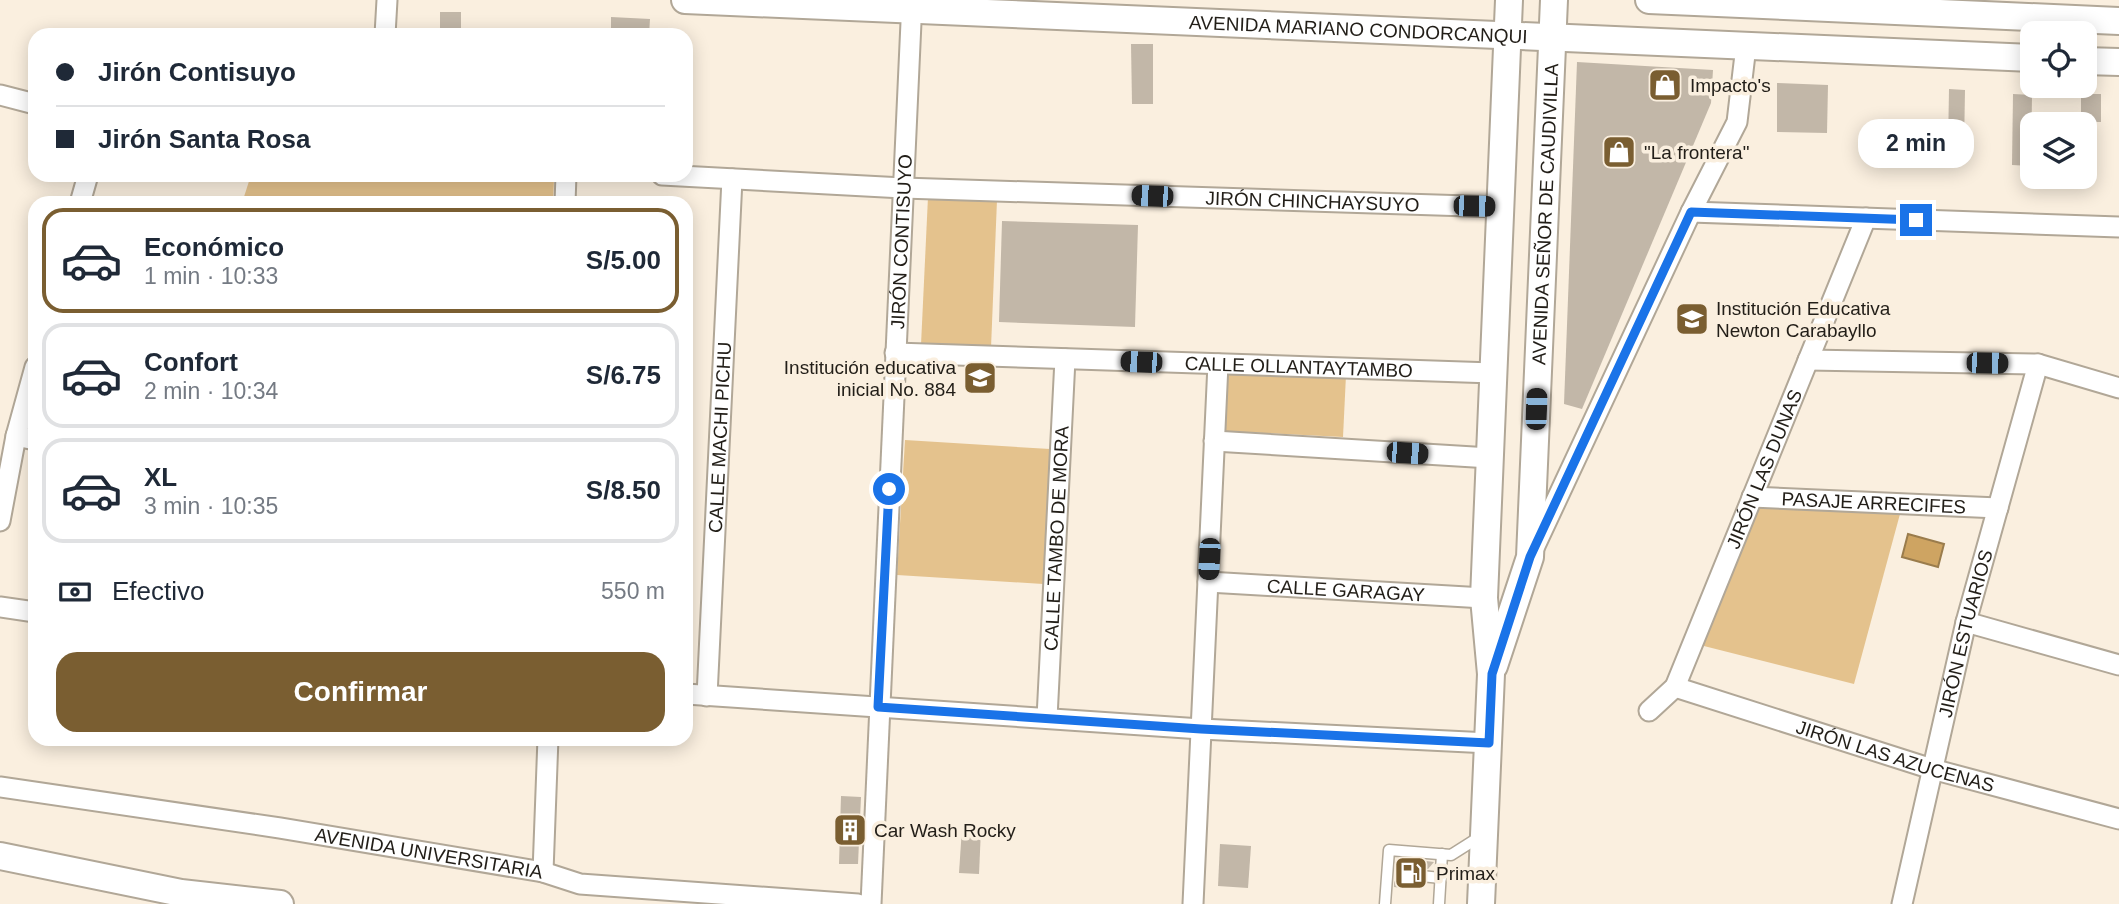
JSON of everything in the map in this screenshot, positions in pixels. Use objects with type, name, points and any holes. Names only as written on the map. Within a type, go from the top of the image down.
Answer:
[{"type":"main road","name":"AVENIDA MARIANO CONDORCANQUI","points":[[685,0],[912,5],[2020,57]]},
{"type":"main road","name":"AVENIDA SEÑOR DE CAUDIVILLA","points":[[1481,904],[1492,674],[1484,598],[1509,0]]},
{"type":"main road","name":"AVENIDA SEÑOR DE CAUDIVILLA","points":[[1492,674],[1530,557],[1554,0]]},
{"type":"main road","points":[[1649,0],[2119,20]]},
{"type":"main road","points":[[2097,61],[2119,62]]},
{"type":"main road","points":[[0,856],[181,893],[280,904]]},
{"type":"street","points":[[385,28],[387,0]]},
{"type":"street","name":"JIRÓN CONTISUYO","points":[[871,904],[912,5]]},
{"type":"street","points":[[1530,557],[1691,212],[1737,122],[1746,46]]},
{"type":"street","points":[[0,94],[28,102]]},
{"type":"street","name":"JIRÓN CHINCHAYSUYO","points":[[693,177],[903,188],[1500,207]]},
{"type":"street","name":"CALLE MACHI PICHU","points":[[707,696],[732,179]]},
{"type":"street","points":[[1691,212],[2119,227]]},
{"type":"street","name":"JIRÓN LAS DUNAS","points":[[1649,711],[1675,687],[1866,218]]},
{"type":"street","name":"CALLE OLLANTAYTAMBO","points":[[895,353],[1493,373]]},
{"type":"street","name":"CALLE TAMBO DE MORA","points":[[1047,718],[1065,359]]},
{"type":"street","points":[[1808,360],[2038,364],[2119,388]]},
{"type":"street","points":[[1193,904],[1217,364]]},
{"type":"street","name":"JIRÓN ESTUARIOS","points":[[1902,904],[1966,622],[2038,364]]},
{"type":"street","points":[[0,522],[25,438],[28,417]]},
{"type":"street","points":[[1214,440],[1490,458]]},
{"type":"street","name":"PASAJE ARRECIFES","points":[[1752,498],[1997,508]]},
{"type":"street","name":"CALLE GARAGAY","points":[[1208,582],[1484,598]]},
{"type":"street","points":[[0,607],[28,611]]},
{"type":"street","points":[[1966,622],[2119,663]]},
{"type":"street","name":"JIRÓN LAS AZUCENAS","points":[[1675,687],[1931,769],[2119,819]]},
{"type":"street","points":[[693,695],[1201,729],[1489,743]]},
{"type":"street","points":[[543,872],[548,746]]},
{"type":"street","name":"AVENIDA UNIVERSITARIA","points":[[0,787],[279,828],[543,872],[580,884],[858,904]]},
{"type":"lane","points":[[1385,904],[1389,849],[1451,855],[1485,833]]},
{"type":"lane","points":[[1439,904],[1442,854]]},
{"type":"lane","points":[[1388,874],[1399,875]]},
{"type":"lane","points":[[1421,876],[1441,878]]},
{"type":"shaded area","points":[[249,182],[554,182],[553,196],[244,196]]},
{"type":"shaded area","points":[[928,197],[997,200],[991,348],[921,345]]},
{"type":"shaded area","points":[[1227,369],[1346,375],[1343,437],[1224,431]]},
{"type":"shaded area","points":[[905,440],[1050,449],[1043,584],[897,575]]},
{"type":"shaded area","points":[[1758,505],[1900,514],[1854,684],[1700,645]]},
{"type":"shaded area","points":[[1908,534],[1944,544],[1938,567],[1902,557]]},
{"type":"building","points":[[440,12],[461,12],[461,28],[440,28]]},
{"type":"building","points":[[611,17],[650,19],[649,28],[611,28]]},
{"type":"building","points":[[1131,44],[1153,44],[1153,104],[1132,104]]},
{"type":"building","points":[[1577,62],[1713,70],[1711,103],[1582,409],[1564,404]]},
{"type":"building","points":[[1777,83],[1828,85],[1827,133],[1777,132]]},
{"type":"building","points":[[1949,89],[1965,90],[1964,147],[1948,147]]},
{"type":"building","points":[[2013,94],[2020,94],[2020,98],[2032,98],[2032,112],[2020,112],[2020,165],[2012,165]]},
{"type":"building","points":[[2097,94],[2101,94],[2101,122],[2097,122],[2097,112],[2081,112],[2081,98],[2097,98]]},
{"type":"building","points":[[1002,221],[1138,225],[1135,327],[999,322]]},
{"type":"building","name":"Car Wash Rocky","points":[[841,796],[861,797],[858,864],[839,864]]},
{"type":"building","points":[[962,828],[981,829],[979,874],[959,873]]},
{"type":"building","points":[[1220,844],[1251,846],[1248,888],[1218,886]]},
{"type":"building","points":[[1411,859],[1434,862],[1428,869],[1415,871],[1416,882],[1409,889],[1394,887],[1394,882]]},
{"type":"place","name":"Impacto's","points":[[1665,85]]},
{"type":"place","name":"\"La frontera\"","points":[[1619,152]]},
{"type":"place","name":"Institución Educativa Newton Carabayllo","points":[[1692,319]]},
{"type":"place","name":"Institución educativa inicial No. 884","points":[[980,378]]},
{"type":"place","name":"Car Wash Rocky","points":[[850,830]]},
{"type":"place","name":"Primax","points":[[1411,873]]},
{"type":"route","points":[[889,489],[878,707],[1201,729],[1489,743],[1492,674],[1530,557],[1691,212],[1916,220]]}]
